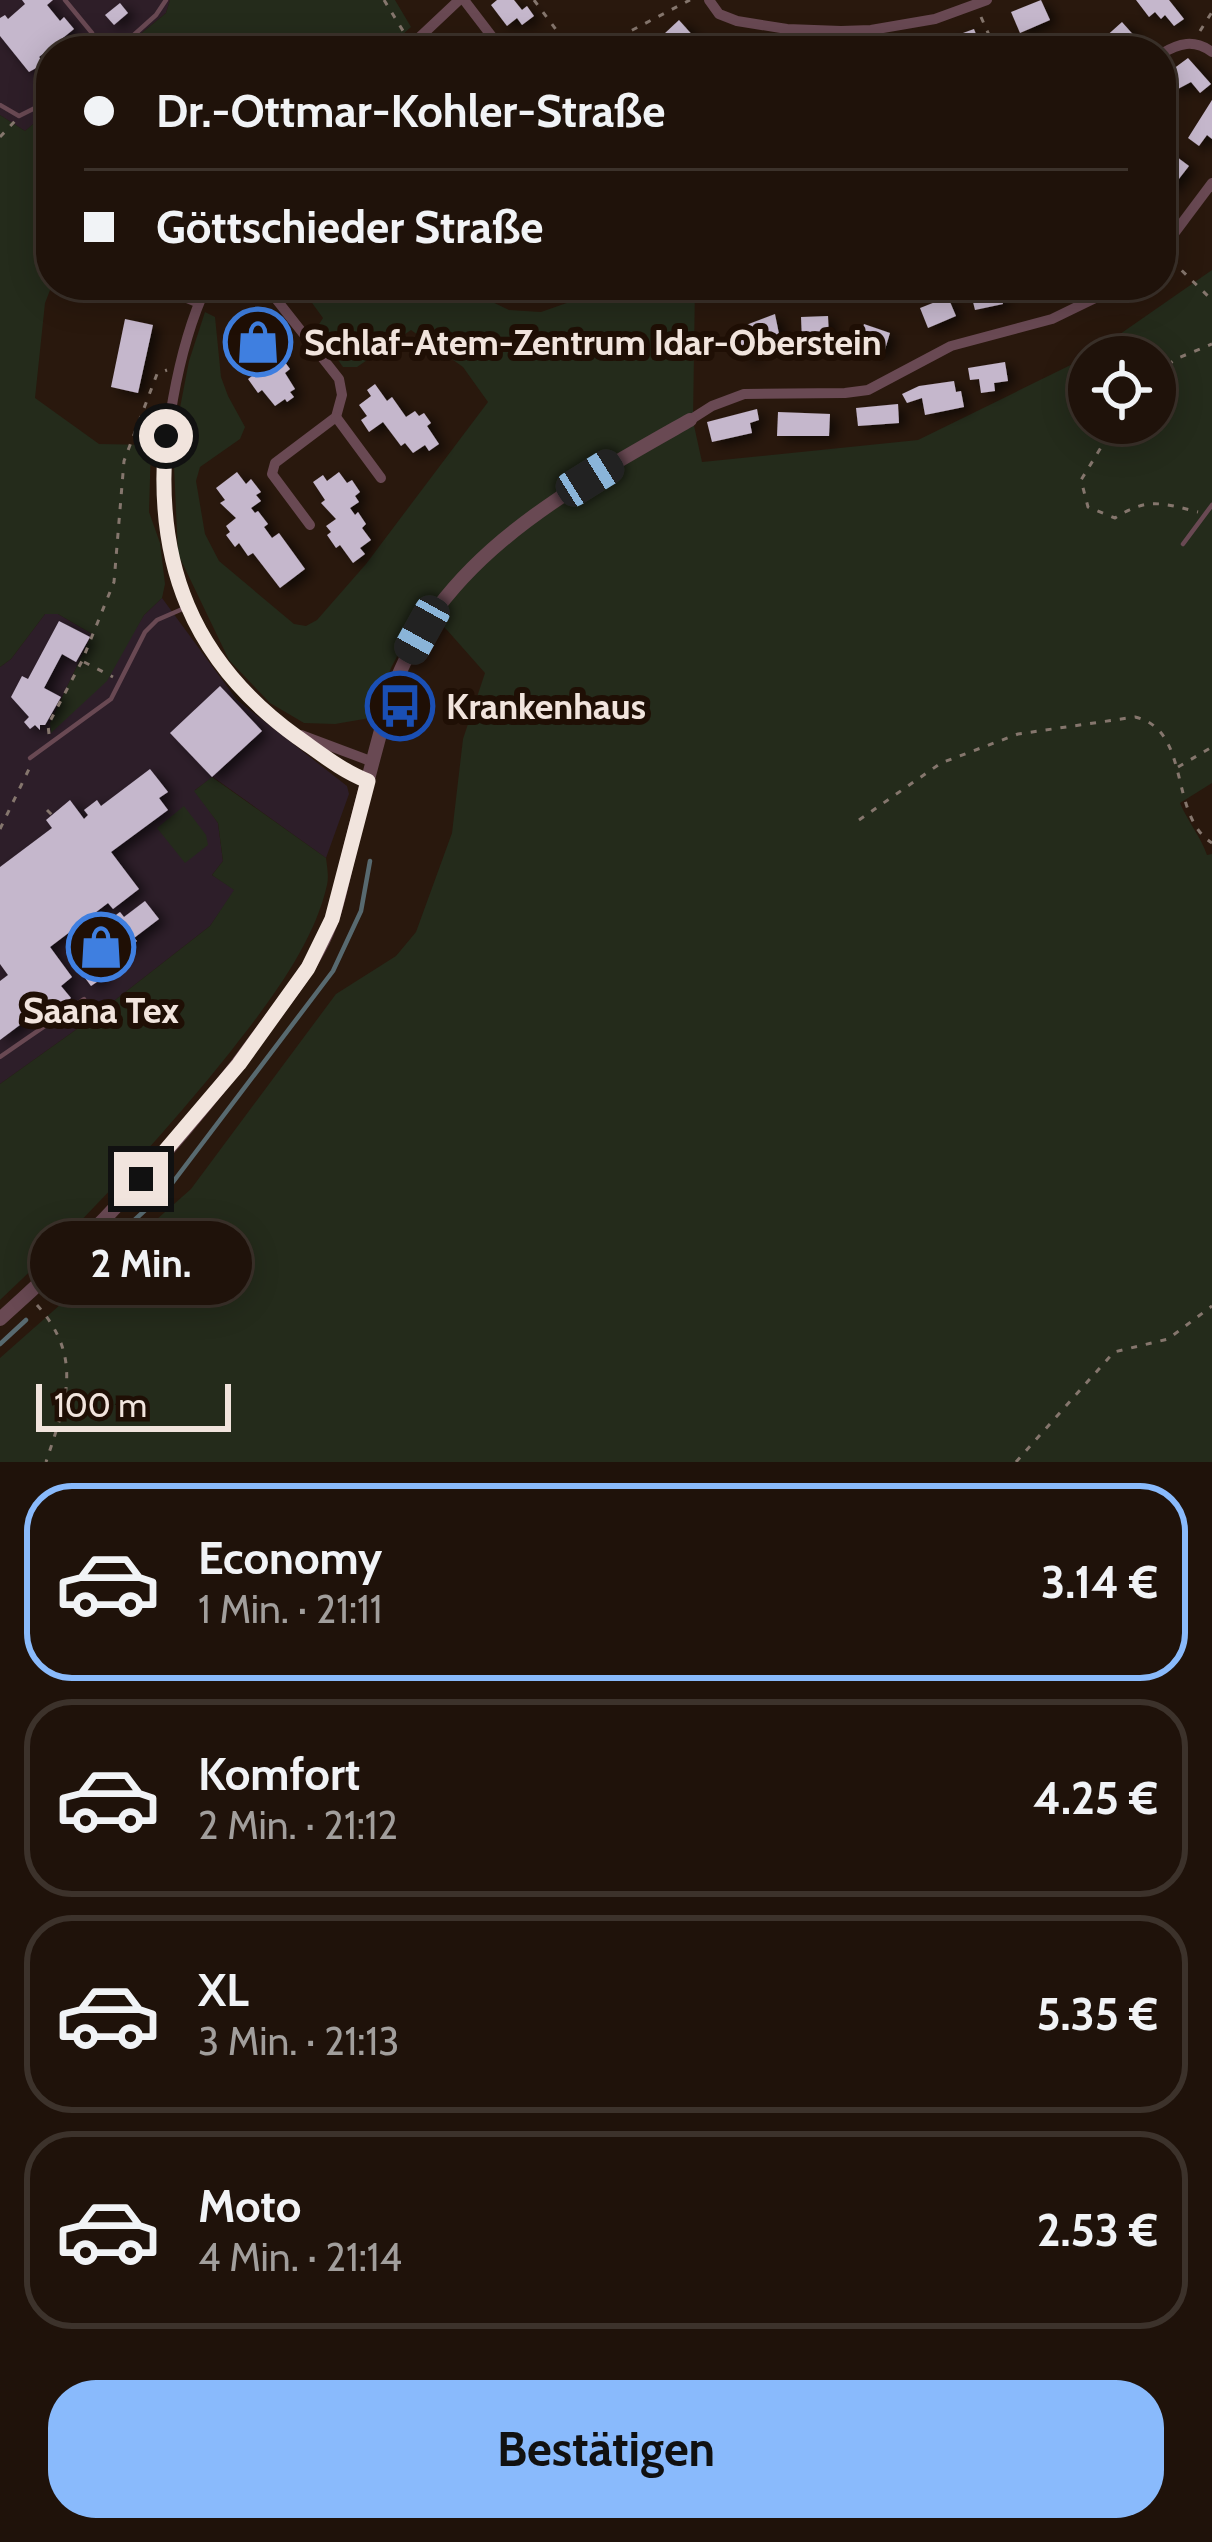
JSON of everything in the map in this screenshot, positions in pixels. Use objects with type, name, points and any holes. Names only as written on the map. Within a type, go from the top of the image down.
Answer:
[{"type":"street","points":[[421,36],[461,0],[490,36]]},
{"type":"street","points":[[709,0],[719,14],[736,22],[812,31],[907,25],[981,2]]},
{"type":"street","points":[[1176,46],[1195,44],[1212,52]]},
{"type":"street","points":[[1176,231],[1212,183]]},
{"type":"street","points":[[201,300],[179,365],[166,436],[164,500],[171,560],[187,607],[224,668],[254,701],[347,772],[368,781]]},
{"type":"street","points":[[277,300],[339,379],[342,394],[336,417],[274,463],[272,474],[310,525]]},
{"type":"street","points":[[0,1319],[115,1210],[239,1064],[308,968],[332,919],[398,677],[422,630],[455,584],[496,545],[608,467],[712,406],[744,394],[868,390],[951,346],[1052,319],[1091,300]]},
{"type":"street","points":[[336,417],[381,478]]},
{"type":"street","points":[[287,729],[373,763]]},
{"type":"lane","points":[[65,0],[92,33]]},
{"type":"lane","points":[[133,36],[166,0]]},
{"type":"lane","points":[[0,105],[20,116],[36,108]]},
{"type":"lane","points":[[186,300],[199,305]]},
{"type":"lane","points":[[1183,544],[1212,505]]},
{"type":"lane","points":[[30,758],[111,699],[145,632],[157,620],[187,607]]},
{"type":"lane","points":[[0,1057],[84,999]]},
{"type":"path","points":[[384,0],[402,36]]},
{"type":"path","points":[[534,0],[561,36]]},
{"type":"path","points":[[621,36],[690,0]]},
{"type":"path","points":[[981,2],[991,36]]},
{"type":"path","points":[[1195,44],[1212,12]]},
{"type":"path","points":[[0,137],[20,116]]},
{"type":"path","points":[[1176,265],[1212,300]]},
{"type":"path","points":[[1176,359],[1212,344]]},
{"type":"path","points":[[50,743],[48,725],[82,661],[114,582],[124,461],[157,374],[179,365]]},
{"type":"path","points":[[1103,444],[1081,480],[1088,507],[1115,518],[1137,504],[1205,514]]},
{"type":"path","points":[[82,661],[122,681]]},
{"type":"path","points":[[860,820],[941,763],[1018,734],[1135,717],[1151,720],[1170,746],[1192,822],[1212,843]]},
{"type":"path","points":[[1176,768],[1212,747]]},
{"type":"path","points":[[0,829],[28,772],[30,758]]},
{"type":"path","points":[[47,810],[52,815]]},
{"type":"path","points":[[28,1294],[62,1340],[68,1372],[63,1411],[46,1462]]},
{"type":"path","points":[[1016,1462],[1114,1352],[1168,1339],[1212,1306]]},
{"type":"shaded area","points":[[0,0],[170,0],[166,13],[138,36],[36,36],[36,122],[25,131],[0,115]]},
{"type":"shaded area","points":[[162,598],[237,700],[347,786],[349,794],[326,858],[213,777],[195,790],[218,823],[223,861],[212,875],[235,890],[210,926],[0,1084],[0,667],[45,614],[58,614],[92,634],[50,723]]},
{"type":"green space","points":[[170,0],[395,0],[411,27],[401,36],[138,36],[166,13]]},
{"type":"green space","points":[[0,115],[25,131],[36,122],[36,300],[46,300],[35,398],[99,444],[151,445],[149,512],[160,543],[165,584],[162,598],[144,615],[107,681],[51,733],[50,723],[92,634],[58,614],[45,614],[0,667]]},
{"type":"green space","points":[[1212,270],[1212,783],[1180,803],[1207,855],[1212,854],[1212,1462],[0,1462],[0,1358],[191,1189],[336,994],[396,956],[416,932],[452,833],[463,739],[485,673],[423,608],[370,718],[304,723],[270,703],[229,660],[178,554],[173,444],[189,361],[205,312],[215,317],[221,377],[245,427],[240,439],[200,467],[196,481],[205,534],[219,561],[294,624],[306,626],[317,620],[366,564],[488,402],[463,367],[411,330],[357,367],[343,367],[316,329],[323,318],[310,300],[488,300],[509,310],[541,312],[575,300],[695,300],[693,421],[702,462],[918,440],[1068,366],[1068,444],[1176,444],[1176,336],[1117,336],[1169,300],[1176,300],[1176,295]]},
{"type":"green space","points":[[212,777],[326,858],[327,885],[321,907],[274,993],[204,1084],[120,1180],[0,1300],[0,1084],[210,926],[234,890],[212,875],[223,861],[218,823],[194,791]]},
{"type":"green space","points":[[184,806],[208,845],[185,863],[157,828]]},
{"type":"building","points":[[22,0],[53,0],[47,5],[74,29],[65,36],[36,36],[36,68],[29,72],[0,36],[0,18],[8,19],[25,4]]},
{"type":"building","points":[[497,0],[514,0],[534,16],[522,25],[517,18],[507,26],[491,5]]},
{"type":"building","points":[[1041,0],[1050,20],[1020,33],[1011,12]]},
{"type":"building","points":[[1136,0],[1169,0],[1184,19],[1174,26],[1165,15],[1161,19],[1155,12],[1149,17]]},
{"type":"building","points":[[120,3],[128,13],[114,25],[105,15]]},
{"type":"building","points":[[679,20],[693,36],[666,36]]},
{"type":"building","points":[[1122,22],[1134,36],[1106,36]]},
{"type":"building","points":[[1188,58],[1211,84],[1200,93],[1191,82],[1176,90],[1176,67]]},
{"type":"building","points":[[1212,100],[1212,139],[1207,135],[1199,146],[1188,138]]},
{"type":"building","points":[[1176,156],[1189,166],[1176,183]]},
{"type":"building","points":[[949,300],[956,316],[928,328],[920,308]]},
{"type":"building","points":[[972,300],[1002,300],[1003,304],[975,310]]},
{"type":"building","points":[[775,314],[780,339],[755,345],[757,354],[745,358],[739,340],[749,337],[746,325]]},
{"type":"building","points":[[828,316],[829,338],[802,342],[801,317]]},
{"type":"building","points":[[260,317],[283,337],[276,350],[290,369],[285,373],[295,389],[290,392],[294,397],[275,406],[248,379],[252,376],[248,370],[257,363],[242,347],[247,344],[234,327],[243,320],[247,326]]},
{"type":"building","points":[[125,319],[153,325],[138,393],[111,387]]},
{"type":"building","points":[[864,324],[890,333],[883,356],[856,347]]},
{"type":"building","points":[[1005,362],[1008,381],[994,383],[995,391],[981,393],[979,379],[970,380],[968,368]]},
{"type":"building","points":[[954,381],[964,407],[925,415],[922,398],[907,403],[902,394],[919,386]]},
{"type":"building","points":[[375,384],[406,417],[415,411],[419,416],[424,413],[439,444],[429,451],[425,445],[413,453],[405,443],[401,446],[383,422],[369,432],[361,420],[367,416],[359,405],[371,396],[367,390]]},
{"type":"building","points":[[898,404],[899,423],[858,426],[856,408]]},
{"type":"building","points":[[757,409],[759,420],[750,423],[752,433],[712,442],[707,422]]},
{"type":"building","points":[[778,412],[830,414],[829,436],[777,436]]},
{"type":"building","points":[[237,472],[261,492],[256,495],[261,501],[251,508],[268,524],[264,527],[272,538],[279,533],[305,569],[280,588],[253,553],[248,556],[226,535],[230,532],[226,526],[236,518],[220,503],[225,500],[216,488]]},
{"type":"building","points":[[339,472],[360,492],[355,496],[359,502],[350,508],[366,524],[362,528],[371,540],[360,548],[365,554],[353,563],[327,535],[331,532],[326,526],[336,519],[321,503],[325,500],[313,482],[323,475],[327,481]]},
{"type":"building","points":[[59,621],[90,637],[76,662],[62,654],[44,688],[61,697],[45,725],[30,729],[24,722],[29,717],[11,697],[22,676],[28,679]]},
{"type":"building","points":[[220,686],[262,731],[212,777],[170,733]]},
{"type":"building","points":[[150,769],[168,792],[159,798],[168,810],[111,852],[139,889],[113,909],[108,903],[50,947],[72,977],[61,986],[71,998],[49,1014],[39,1016],[37,1012],[0,1040],[0,981],[8,975],[0,964],[0,867],[52,828],[46,820],[70,800],[84,819],[88,815],[84,810],[97,800],[101,806]]},
{"type":"building","name":"Saana Tex","points":[[145,901],[159,919],[102,967],[107,975],[91,986],[66,952],[120,912],[124,917]]},
{"type":"waterway","points":[[51,1297],[167,1190],[333,971],[361,911],[370,861]]},
{"type":"waterway","points":[[0,1344],[26,1320]]},
{"type":"place","name":"Schlaf-Atem-Zentrum Idar-Oberstein","points":[[258,342]]},
{"type":"place","name":"Krankenhaus","points":[[400,706]]},
{"type":"place","name":"Saana Tex","points":[[101,947]]},
{"type":"route","points":[[141,1179],[239,1064],[324,940],[368,781],[347,772],[268,715],[238,685],[203,637],[179,590],[168,544],[166,436]]}]
